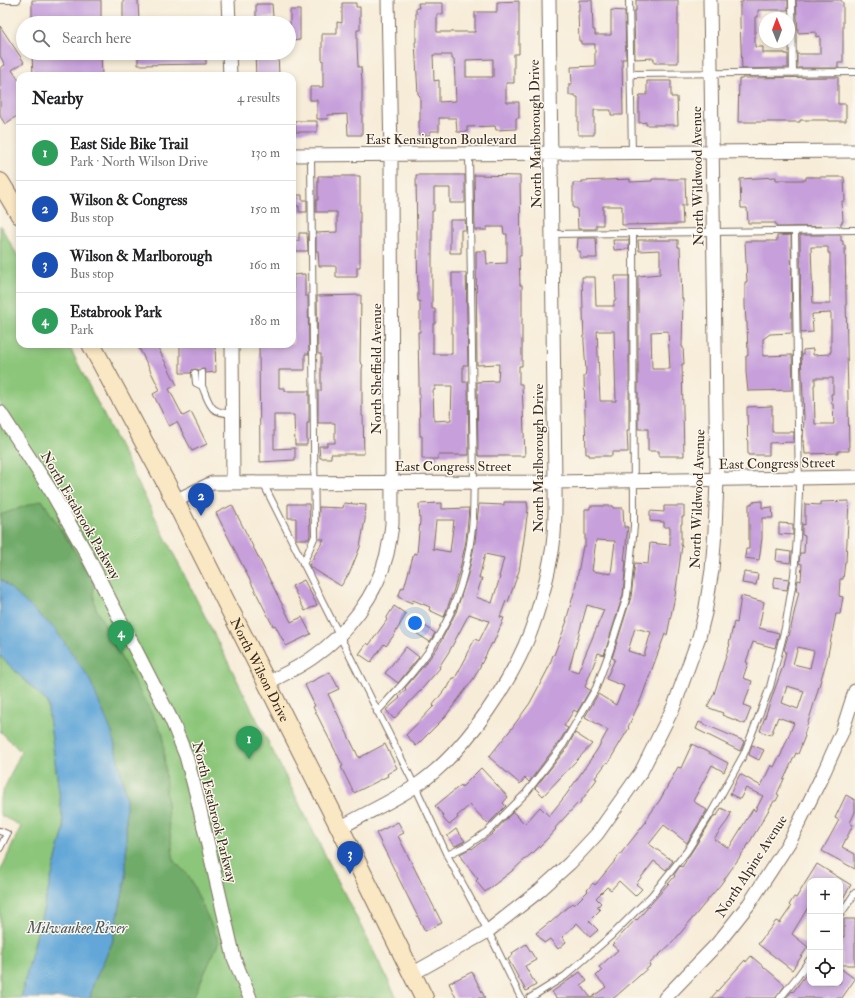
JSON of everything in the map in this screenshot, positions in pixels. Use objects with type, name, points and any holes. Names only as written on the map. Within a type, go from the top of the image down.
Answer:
[{"type":"street","points":[[228,0],[229,16]]},
{"type":"street","name":"North Sheffield Avenue","points":[[267,683],[312,659],[339,636],[357,615],[375,585],[387,555],[392,524],[393,482],[391,155],[388,0]]},
{"type":"street","name":"North Marlborough Drive","points":[[340,828],[415,786],[461,745],[486,712],[503,686],[525,644],[536,617],[547,577],[553,550],[555,529],[556,482],[549,0]]},
{"type":"street","name":"North Wildwood Avenue","points":[[412,974],[488,931],[540,891],[570,863],[597,834],[641,772],[674,706],[699,637],[705,613],[712,570],[717,480],[710,0]]},
{"type":"street","points":[[229,60],[230,72]]},
{"type":"street","name":"East Kensington Boulevard","points":[[296,155],[855,151]]},
{"type":"street","points":[[0,182],[16,202]]},
{"type":"street","name":"North Wilson Drive","points":[[93,348],[175,501],[424,998]]},
{"type":"street","points":[[232,348],[233,482]]},
{"type":"street","name":"North Estabrook Parkway","points":[[0,412],[51,491],[86,553],[172,721],[186,756],[196,793],[234,958],[250,998]]},
{"type":"street","name":"East Congress Street","points":[[175,501],[212,483],[233,482],[556,482],[855,477]]},
{"type":"street","name":"North Alpine Avenue","points":[[665,998],[718,943],[749,904],[790,841],[850,722],[855,691]]},
{"type":"lane","points":[[0,0],[17,0]]},
{"type":"lane","points":[[629,0],[632,153]]},
{"type":"lane","points":[[792,0],[793,73]]},
{"type":"lane","points":[[631,74],[855,72]]},
{"type":"lane","points":[[377,712],[416,668],[438,636],[454,606],[468,555],[472,528],[474,482],[469,155]]},
{"type":"lane","points":[[303,564],[315,536],[311,156]]},
{"type":"lane","points":[[552,234],[855,230]]},
{"type":"lane","points":[[530,998],[565,976],[612,935],[652,895],[687,851],[712,813],[744,754],[770,687],[785,628],[794,575],[798,478],[795,231]]},
{"type":"lane","points":[[447,855],[468,845],[488,831],[526,793],[563,745],[596,688],[627,596],[634,526],[635,481],[633,233]]},
{"type":"lane","points":[[195,373],[196,382],[202,386]]},
{"type":"lane","points":[[202,373],[202,386],[209,405],[218,413],[233,414]]},
{"type":"lane","points":[[262,482],[415,786],[447,855],[488,931],[521,998]]},
{"type":"lane","points":[[0,831],[7,834],[0,848]]},
{"type":"lane","points":[[841,914],[855,893]]},
{"type":"lane","points":[[780,998],[807,963]]},
{"type":"green space","points":[[0,225],[16,253],[16,348],[70,348],[397,998],[90,998],[126,878],[5,583],[0,579]]},
{"type":"green space","points":[[42,500],[92,579],[95,606],[163,734],[168,818],[174,861],[189,876],[219,942],[193,998],[90,998],[93,984],[112,943],[126,878],[126,796],[112,733],[5,583],[0,579],[0,515]]},
{"type":"green space","points":[[0,656],[47,702],[64,829],[21,998],[0,998],[0,872],[21,826],[0,815],[0,798],[21,752],[0,731]]},
{"type":"water","name":"Milwaukee River","points":[[0,579],[55,629],[89,678],[112,733],[126,796],[126,877],[112,943],[93,984],[90,998],[21,998],[64,829],[47,702],[0,656]]},
{"type":"building","points":[[32,0],[101,0],[101,16],[32,16]]},
{"type":"building","points":[[123,0],[138,0],[139,16],[123,16]]},
{"type":"building","points":[[579,0],[592,0],[593,30],[595,30],[595,35],[611,35],[611,10],[625,11],[626,59],[622,59],[623,115],[611,115],[611,110],[594,110],[594,135],[578,135],[578,97],[575,97],[575,95],[569,95],[569,84],[572,84],[571,67],[595,66],[595,44],[581,44],[581,41],[579,41]]},
{"type":"building","points":[[636,0],[678,0],[678,63],[654,63],[654,58],[635,59],[634,11],[636,11]]},
{"type":"building","points":[[743,0],[788,0],[788,10],[758,10],[758,17],[755,17],[755,47],[763,48],[763,53],[788,54],[788,68],[742,69],[740,2],[743,2]]},
{"type":"building","points":[[796,0],[841,0],[843,3],[843,63],[838,63],[838,68],[797,68],[797,54],[820,54],[820,36],[816,37],[816,32],[798,33]]},
{"type":"building","points":[[519,1],[519,54],[514,54],[514,83],[506,83],[506,102],[519,102],[519,118],[516,118],[516,129],[496,130],[495,126],[467,127],[467,132],[457,132],[456,118],[439,118],[439,131],[430,131],[430,135],[419,135],[420,96],[418,94],[415,42],[416,8],[419,8],[418,3],[443,3],[443,14],[437,14],[437,32],[475,32],[475,12],[497,12],[497,2]],"holes":[[[433,55],[452,55],[452,59],[454,59],[456,101],[439,102],[439,80],[434,81]],[[493,59],[493,77],[466,77],[466,60]]]},
{"type":"building","points":[[342,3],[356,3],[356,7],[360,7],[360,30],[357,30],[357,44],[358,67],[361,67],[362,81],[362,135],[348,135],[347,114],[327,115],[328,119],[317,119],[317,100],[310,100],[310,87],[323,87],[322,34],[337,34],[337,22],[342,23]]},
{"type":"building","points":[[256,4],[272,4],[273,16],[256,16]]},
{"type":"building","points":[[290,10],[300,10],[300,40],[296,40],[296,16],[290,16]]},
{"type":"building","points":[[0,26],[16,50],[16,60],[23,60],[24,62],[12,70],[16,76],[16,117],[5,124],[0,116],[0,68],[5,65],[0,56]]},
{"type":"building","points":[[32,60],[101,60],[102,72],[33,72]]},
{"type":"building","points":[[138,60],[206,60],[206,64],[138,65]]},
{"type":"building","points":[[255,60],[278,60],[279,72],[256,72]]},
{"type":"building","points":[[838,77],[838,104],[846,104],[846,121],[800,120],[800,122],[738,122],[739,79]]},
{"type":"building","points":[[647,81],[671,81],[671,97],[677,97],[678,125],[646,125],[646,122],[639,123],[639,100],[640,95],[647,95]]},
{"type":"building","points":[[296,121],[317,121],[317,132],[296,132]]},
{"type":"building","points":[[416,175],[465,175],[465,203],[450,203],[450,188],[434,188],[434,211],[432,211],[432,309],[435,309],[435,324],[433,324],[433,354],[452,354],[452,273],[466,273],[468,365],[463,365],[463,382],[468,382],[469,455],[438,455],[438,459],[422,459],[422,436],[420,436],[418,332],[420,332],[420,301],[418,301]],"holes":[[[435,386],[452,386],[451,420],[434,421],[433,390],[435,390]]]},
{"type":"building","points":[[474,175],[520,176],[521,256],[519,256],[520,285],[522,285],[522,366],[519,366],[519,384],[522,384],[525,456],[479,456],[478,454],[477,382],[498,381],[499,364],[477,365],[476,251],[486,251],[487,264],[507,263],[507,234],[504,234],[503,227],[487,227],[487,230],[475,230]]},
{"type":"building","points":[[318,176],[360,176],[360,267],[357,267],[357,277],[336,277],[336,266],[319,266],[318,251],[316,251],[316,233],[337,232],[337,212],[316,212],[316,200],[318,200]]},
{"type":"building","points":[[776,177],[776,180],[806,180],[806,177],[844,177],[845,201],[842,201],[843,222],[841,222],[841,226],[776,227],[776,223],[748,223],[747,208],[741,208],[740,179]]},
{"type":"building","points":[[630,179],[630,182],[652,181],[652,179],[685,179],[686,205],[682,205],[683,224],[622,225],[622,206],[603,206],[603,225],[596,225],[596,229],[578,229],[577,208],[573,208],[573,183],[582,183],[582,181]]},
{"type":"building","points":[[296,195],[302,195],[302,200],[307,200],[307,212],[299,212],[299,206],[296,206]]},
{"type":"building","points":[[450,220],[465,220],[466,230],[461,230],[461,253],[450,253]]},
{"type":"building","points":[[299,233],[307,233],[308,251],[296,251],[296,241],[299,241]]},
{"type":"building","points":[[791,235],[792,333],[770,334],[763,339],[763,356],[792,355],[793,390],[748,391],[746,372],[746,356],[748,356],[745,305],[745,282],[747,282],[745,241],[777,241],[777,236]]},
{"type":"building","points":[[800,235],[841,235],[841,241],[843,241],[843,245],[845,245],[849,451],[838,451],[838,453],[805,454],[803,442],[804,417],[801,355],[803,355],[803,350],[813,349],[813,355],[830,354],[831,313],[812,314],[813,332],[801,333]],"holes":[[[811,247],[828,247],[828,253],[830,253],[830,304],[813,304]],[[815,378],[833,378],[833,394],[831,394],[834,424],[815,424]]]},
{"type":"building","points":[[578,238],[596,238],[597,258],[580,258],[580,251],[577,251]]},
{"type":"building","points":[[613,240],[629,240],[629,249],[614,250]]},
{"type":"building","points":[[638,240],[678,240],[678,247],[680,247],[683,299],[682,347],[684,364],[682,364],[684,456],[659,456],[659,451],[648,451],[648,429],[638,429],[638,276],[660,274],[660,250],[639,251]],"holes":[[[668,331],[670,369],[652,369],[651,332]]]},
{"type":"building","points":[[305,274],[305,296],[308,296],[309,354],[305,354],[305,370],[279,370],[279,388],[285,388],[285,391],[309,391],[307,445],[295,445],[294,415],[274,415],[274,449],[295,448],[295,460],[260,462],[259,348],[296,348],[296,275]]},
{"type":"building","points":[[615,276],[629,276],[628,452],[612,452],[612,456],[589,456],[589,454],[586,454],[584,376],[586,371],[582,277],[595,277],[596,306],[614,306],[614,300],[616,300]],"holes":[[[597,331],[614,331],[616,401],[600,401]]]},
{"type":"building","points":[[361,295],[360,362],[363,365],[362,416],[364,454],[331,454],[331,458],[320,458],[319,446],[327,446],[327,443],[335,443],[335,423],[318,423],[318,391],[321,391],[321,354],[318,354],[317,296]]},
{"type":"building","points":[[139,348],[158,348],[177,385],[169,389],[183,416],[191,412],[207,444],[192,451],[177,422],[169,426],[153,394],[160,390]]},
{"type":"building","points":[[180,348],[215,348],[216,372],[206,373],[204,369],[195,369],[192,370],[191,373],[180,373]]},
{"type":"building","points":[[772,406],[772,432],[794,432],[794,442],[769,443],[769,455],[748,455],[747,407]]},
{"type":"building","points":[[762,501],[762,508],[772,507],[773,518],[762,518],[762,538],[759,560],[745,558],[746,549],[749,549],[749,504],[752,504],[752,502]]},
{"type":"building","points":[[849,501],[846,562],[843,579],[840,579],[839,596],[843,597],[840,614],[836,614],[827,659],[804,735],[805,736],[798,754],[796,753],[777,794],[779,795],[776,801],[774,801],[748,845],[721,884],[673,942],[649,964],[650,966],[614,998],[591,998],[606,987],[596,976],[602,970],[599,967],[618,950],[612,945],[636,919],[637,920],[675,876],[674,875],[680,866],[682,867],[715,815],[717,816],[721,808],[731,813],[728,820],[714,839],[729,848],[753,809],[755,811],[763,796],[746,788],[740,799],[730,794],[740,774],[761,786],[771,765],[774,767],[780,757],[794,723],[778,717],[771,735],[760,731],[783,666],[786,651],[784,650],[789,636],[799,591],[796,591],[798,580],[801,581],[802,564],[799,563],[800,553],[804,553],[805,536],[802,535],[802,524],[805,525],[805,504],[820,505],[820,502]],"holes":[[[798,647],[814,651],[810,668],[793,664]],[[787,686],[804,691],[798,709],[782,703]]]},
{"type":"building","points":[[504,502],[527,502],[528,509],[519,571],[508,602],[506,601],[500,617],[504,618],[493,644],[492,643],[474,678],[445,717],[416,746],[406,735],[434,706],[433,705],[446,688],[447,689],[453,678],[455,678],[475,639],[479,641],[489,621],[469,614],[439,667],[440,668],[421,690],[394,719],[386,710],[400,698],[399,697],[406,689],[405,688],[438,647],[456,612],[469,571],[475,542],[479,504],[504,505]],"holes":[[[485,554],[504,558],[492,603],[476,597],[482,578],[479,578]]]},
{"type":"building","points":[[344,503],[366,505],[360,547],[350,572],[341,586],[309,565],[324,539],[318,539],[319,507],[343,508]]},
{"type":"building","points":[[442,503],[442,509],[469,508],[466,541],[460,569],[444,617],[429,610],[430,607],[413,600],[412,603],[398,597],[402,587],[404,588],[414,553],[417,554],[420,521],[419,504]],"holes":[[[436,520],[454,520],[450,552],[433,549]]]},
{"type":"building","points":[[288,504],[309,504],[309,539],[296,539],[296,518],[288,518]]},
{"type":"building","points":[[232,505],[291,622],[302,617],[311,634],[286,646],[275,625],[273,626],[216,513]]},
{"type":"building","points":[[590,506],[613,506],[613,508],[623,508],[624,527],[628,527],[624,561],[626,561],[623,595],[604,655],[598,653],[585,687],[590,690],[577,712],[574,710],[564,726],[568,728],[559,742],[529,782],[525,778],[520,784],[489,757],[530,703],[554,655],[567,621],[583,546],[585,547],[585,509],[590,509]],"holes":[[[596,540],[615,541],[611,574],[592,571]],[[587,605],[604,610],[578,672],[569,669]]]},
{"type":"building","points":[[664,506],[684,506],[684,517],[682,517],[681,524],[682,546],[675,596],[667,635],[665,634],[641,699],[628,727],[629,728],[608,763],[607,762],[595,778],[597,779],[579,804],[578,803],[533,853],[485,892],[476,881],[478,879],[461,858],[463,857],[460,854],[471,848],[472,849],[491,835],[513,812],[525,824],[540,807],[549,816],[566,795],[597,750],[608,730],[585,717],[598,694],[616,705],[624,686],[606,679],[615,659],[612,658],[631,597],[635,563],[648,564],[650,543],[670,545],[670,527],[664,527],[664,522],[650,521],[650,511],[664,512]],"holes":[[[635,628],[651,632],[644,656],[628,651]]]},
{"type":"building","points":[[779,523],[793,524],[793,535],[779,534]]},
{"type":"building","points":[[777,550],[791,552],[790,563],[776,561]]},
{"type":"building","points":[[744,572],[758,574],[756,585],[742,583]]},
{"type":"building","points":[[775,577],[789,579],[787,590],[773,588]]},
{"type":"building","points":[[304,580],[317,605],[305,611],[292,586]]},
{"type":"building","points":[[741,596],[764,602],[759,628],[779,633],[775,648],[753,642],[746,662],[748,663],[743,678],[752,681],[744,705],[751,708],[745,724],[707,707],[714,694],[730,644],[734,622],[737,623]]},
{"type":"building","points":[[394,606],[406,614],[386,646],[384,644],[371,662],[359,654],[367,643],[369,645],[387,620],[386,619]]},
{"type":"building","points":[[422,624],[435,633],[430,642],[416,633]]},
{"type":"building","points":[[406,647],[419,657],[398,683],[385,673]]},
{"type":"building","points":[[330,672],[339,689],[328,694],[359,758],[385,744],[397,768],[387,774],[388,776],[354,793],[341,767],[343,766],[313,707],[315,706],[305,685]]},
{"type":"building","points":[[699,722],[744,741],[740,751],[696,729]]},
{"type":"building","points":[[575,733],[592,744],[543,796],[535,788],[567,748]]},
{"type":"building","points":[[692,744],[728,763],[724,772],[712,765],[693,801],[707,810],[687,843],[664,825],[649,844],[673,861],[666,870],[654,861],[636,884],[642,889],[635,896],[619,881],[611,890],[607,887],[596,898],[601,903],[597,907],[600,910],[589,921],[598,930],[590,937],[577,923],[562,937],[566,942],[558,949],[550,939],[544,943],[536,933],[550,923],[572,903],[574,905],[588,891],[587,890],[593,883],[595,885],[614,862],[646,822],[645,821],[660,800],[678,767],[681,768]]},
{"type":"building","points":[[752,745],[764,750],[759,760],[749,755]]},
{"type":"building","points":[[481,768],[508,797],[503,803],[506,806],[488,824],[470,805],[449,825],[443,818],[444,816],[435,806],[461,785],[462,787]]},
{"type":"building","points":[[846,795],[855,800],[855,812],[850,823],[853,825],[842,847],[855,854],[855,869],[822,851],[839,820],[835,818]]},
{"type":"building","points":[[398,822],[404,833],[398,836],[442,923],[425,931],[376,833]]},
{"type":"building","points":[[456,829],[465,841],[455,846],[447,836]]},
{"type":"building","points":[[817,864],[840,878],[808,878]]},
{"type":"building","points":[[807,880],[807,909],[792,934],[807,946],[807,948],[792,970],[758,944],[776,921],[780,923],[791,907],[789,905],[794,897],[796,898]]},
{"type":"building","points":[[843,880],[851,885],[843,898]]},
{"type":"building","points":[[844,919],[855,919],[855,965],[843,965]]},
{"type":"building","points":[[526,944],[536,960],[525,966],[536,985],[526,991],[508,959],[513,955],[512,953]]},
{"type":"building","points":[[751,956],[785,985],[776,998],[711,998],[745,960],[746,962]]},
{"type":"building","points":[[843,970],[855,979],[842,998],[786,998],[792,991],[793,992],[807,973],[807,986],[843,986]]},
{"type":"building","points":[[472,972],[485,998],[456,998],[449,983]]},
{"type":"building","points":[[580,972],[587,981],[581,985],[591,998],[556,998],[552,992]]},
{"type":"place","name":"Wilson & Congress","points":[[201,516]]},
{"type":"place","name":"Estabrook Park","points":[[121,653]]},
{"type":"place","name":"East Side Bike Trail","points":[[249,759]]},
{"type":"place","name":"Wilson & Marlborough","points":[[350,874]]}]
